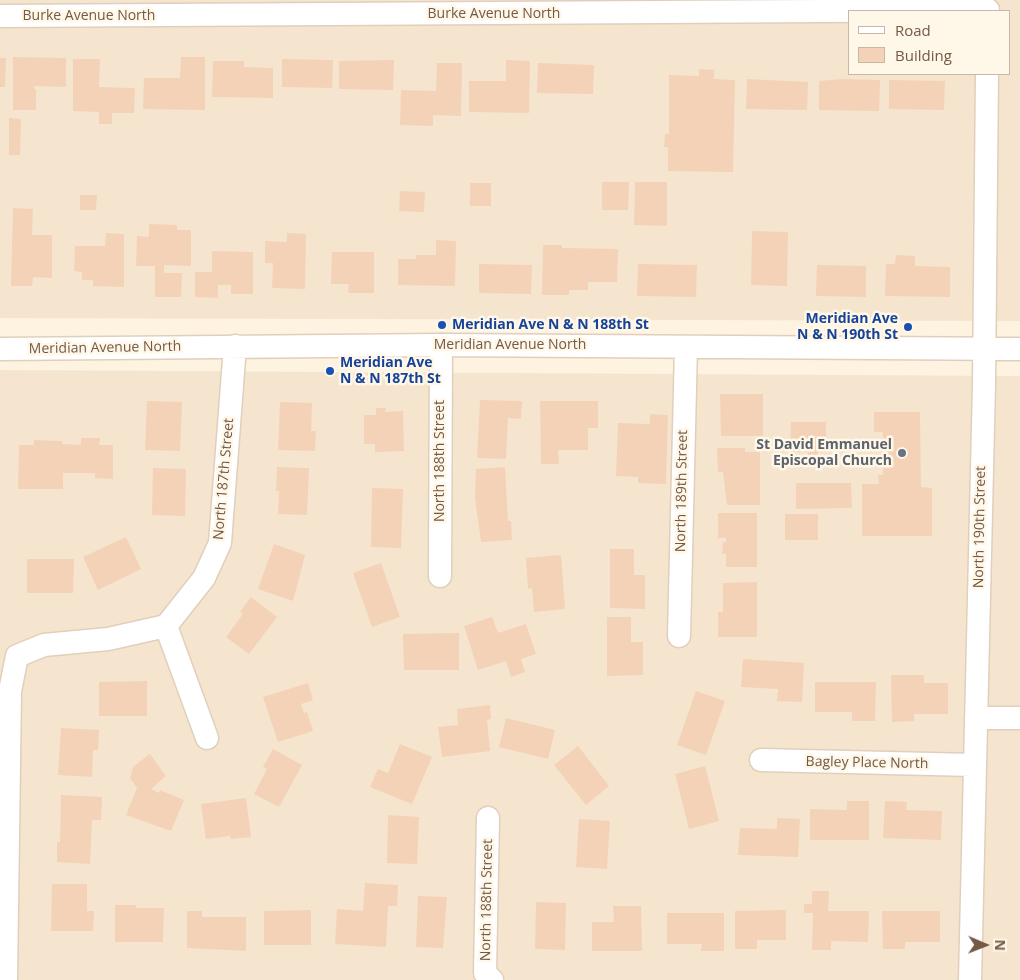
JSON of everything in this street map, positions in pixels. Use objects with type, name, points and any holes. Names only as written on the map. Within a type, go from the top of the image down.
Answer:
[{"type":"street","name":"Burke Avenue North","points":[[0,16],[627,7],[988,7]]},
{"type":"street","name":"North 190th Street","points":[[970,980],[984,349],[987,75]]},
{"type":"street","name":"Meridian Avenue North","points":[[0,349],[441,345],[1020,349]]},
{"type":"street","name":"North 188th Street","points":[[440,576],[441,345]]},
{"type":"street","name":"North 187th Street","points":[[166,626],[204,578],[220,543],[235,346]]},
{"type":"street","name":"North 189th Street","points":[[679,636],[686,346]]},
{"type":"street","points":[[6,980],[10,691],[17,656],[44,645],[108,638],[166,626],[207,738]]},
{"type":"street","points":[[976,718],[1020,718]]},
{"type":"street","name":"Bagley Place North","points":[[761,760],[974,765]]},
{"type":"street","name":"North 188th Street","points":[[488,818],[485,973],[492,980]]},
{"type":"shaded area","points":[[0,0],[1020,0],[1020,321],[0,318]]},
{"type":"shaded area","points":[[0,370],[1020,376],[1020,980],[0,980]]},
{"type":"building","points":[[13,57],[66,58],[66,87],[34,86],[34,89],[36,89],[36,110],[13,110]]},
{"type":"building","points":[[181,57],[205,57],[205,110],[143,109],[144,78],[180,78]]},
{"type":"building","points":[[0,58],[6,58],[5,87],[0,87]]},
{"type":"building","points":[[73,59],[100,59],[99,87],[135,88],[134,113],[112,113],[112,124],[99,124],[99,112],[73,111]]},
{"type":"building","points":[[282,59],[333,60],[332,88],[282,87]]},
{"type":"building","points":[[394,60],[393,90],[339,89],[339,61]]},
{"type":"building","points":[[506,60],[530,61],[529,113],[469,112],[469,81],[506,81]]},
{"type":"building","points":[[213,61],[244,61],[244,67],[273,68],[273,98],[212,97]]},
{"type":"building","points":[[437,63],[462,63],[461,116],[433,115],[433,126],[400,125],[401,90],[436,91]]},
{"type":"building","points":[[538,63],[594,65],[593,94],[537,93]]},
{"type":"building","points":[[699,69],[714,70],[714,79],[735,80],[733,172],[668,171],[668,147],[664,147],[665,134],[669,134],[669,75],[699,76]]},
{"type":"building","points":[[747,79],[808,82],[807,110],[746,109]]},
{"type":"building","points":[[842,79],[880,80],[879,111],[819,110],[819,81]]},
{"type":"building","points":[[889,80],[945,81],[944,110],[889,109]]},
{"type":"building","points":[[9,118],[21,119],[20,155],[9,155]]},
{"type":"building","points":[[602,182],[629,182],[628,210],[602,210]]},
{"type":"building","points":[[635,182],[667,182],[667,226],[634,225]]},
{"type":"building","points":[[470,183],[491,183],[491,206],[470,206]]},
{"type":"building","points":[[400,191],[425,192],[424,212],[399,211]]},
{"type":"building","points":[[80,195],[97,195],[96,210],[80,210]]},
{"type":"building","points":[[13,208],[33,209],[32,235],[52,235],[52,278],[33,277],[32,286],[11,286]]},
{"type":"building","points":[[149,224],[177,225],[177,230],[191,230],[191,266],[164,265],[164,273],[182,273],[181,297],[155,297],[155,266],[136,266],[137,236],[149,237]]},
{"type":"building","points":[[752,231],[788,232],[787,286],[751,285]]},
{"type":"building","points":[[106,233],[124,234],[124,287],[93,286],[93,280],[82,280],[82,272],[74,271],[75,246],[105,246]]},
{"type":"building","points":[[287,233],[306,234],[305,289],[272,288],[273,263],[265,263],[265,241],[287,242]]},
{"type":"building","points":[[436,240],[456,241],[455,286],[398,285],[398,259],[416,259],[416,255],[436,255]]},
{"type":"building","points":[[543,245],[562,245],[562,248],[618,249],[617,282],[588,282],[588,290],[569,290],[569,295],[542,295]]},
{"type":"building","points":[[212,251],[253,252],[253,294],[231,294],[231,285],[218,285],[218,298],[195,297],[195,272],[212,272]]},
{"type":"building","points":[[332,252],[374,252],[374,293],[348,293],[349,284],[331,284]]},
{"type":"building","points":[[896,255],[915,256],[915,266],[950,267],[950,297],[885,296],[886,264],[895,264]]},
{"type":"building","points":[[479,264],[532,265],[531,294],[479,293]]},
{"type":"building","points":[[638,264],[697,265],[696,297],[637,296]]},
{"type":"building","points":[[817,265],[866,266],[866,297],[816,296]]},
{"type":"building","points":[[720,394],[763,394],[763,436],[721,436]]},
{"type":"building","points":[[480,400],[522,401],[521,419],[508,418],[506,459],[477,458]]},
{"type":"building","points":[[147,401],[182,402],[180,451],[145,450]]},
{"type":"building","points":[[540,401],[598,401],[598,428],[588,428],[588,450],[558,450],[559,464],[541,464]]},
{"type":"building","points":[[280,402],[312,403],[311,431],[316,431],[315,451],[278,450]]},
{"type":"building","points":[[376,408],[386,408],[385,412],[403,411],[404,451],[375,452],[375,444],[364,444],[364,415],[376,415]]},
{"type":"building","name":"St David Emmanuel Episcopal Church","points":[[874,412],[920,412],[921,487],[932,488],[932,536],[862,536],[862,484],[879,484],[878,475],[883,475],[883,432],[874,432]]},
{"type":"building","points":[[650,414],[668,415],[666,484],[638,483],[638,477],[616,476],[618,423],[650,424]]},
{"type":"building","points":[[791,422],[826,422],[826,452],[818,452],[818,459],[807,459],[808,452],[790,452]]},
{"type":"building","points":[[81,438],[100,438],[99,445],[113,445],[113,479],[95,478],[95,473],[63,473],[63,489],[18,489],[19,445],[34,445],[34,440],[62,441],[62,444],[81,445]]},
{"type":"building","points":[[717,448],[745,448],[745,452],[760,452],[760,505],[727,505],[723,472],[718,472]]},
{"type":"building","points":[[277,467],[309,468],[307,515],[278,514],[279,491],[276,491]]},
{"type":"building","points":[[505,467],[508,521],[511,521],[512,540],[481,542],[475,498],[476,469]]},
{"type":"building","points":[[153,468],[186,469],[185,516],[152,515]]},
{"type":"building","points":[[796,483],[851,483],[852,508],[796,509]]},
{"type":"building","points":[[372,488],[403,489],[401,548],[371,547]]},
{"type":"building","points":[[718,513],[757,513],[757,567],[726,567],[726,554],[722,554],[723,542],[726,542],[726,538],[718,538]]},
{"type":"building","points":[[785,514],[818,514],[818,540],[785,540]]},
{"type":"building","points":[[126,537],[141,569],[98,590],[83,557]]},
{"type":"building","points":[[274,544],[305,555],[293,601],[258,589]]},
{"type":"building","points":[[610,549],[634,549],[634,575],[645,575],[645,609],[610,608]]},
{"type":"building","points":[[561,555],[565,609],[534,612],[532,588],[528,589],[526,558]]},
{"type":"building","points":[[27,559],[74,559],[73,593],[27,593]]},
{"type":"building","points":[[381,563],[400,617],[372,627],[353,573]]},
{"type":"building","points":[[757,582],[757,637],[718,637],[718,612],[723,612],[723,583]]},
{"type":"building","points":[[251,597],[277,617],[249,654],[226,637],[243,614],[240,612]]},
{"type":"building","points":[[492,617],[498,633],[526,624],[536,654],[521,659],[525,672],[511,677],[506,661],[478,670],[464,626]]},
{"type":"building","points":[[607,617],[631,617],[631,642],[643,642],[643,675],[607,676]]},
{"type":"building","points":[[459,633],[459,670],[404,670],[403,634]]},
{"type":"building","points":[[743,659],[804,663],[802,702],[777,701],[778,689],[741,687]]},
{"type":"building","points":[[891,675],[924,675],[924,683],[948,683],[948,714],[914,714],[914,721],[892,722]]},
{"type":"building","points":[[147,681],[147,716],[99,716],[99,682]]},
{"type":"building","points":[[815,682],[876,682],[875,721],[852,721],[852,712],[815,712]]},
{"type":"building","points":[[308,683],[313,700],[301,704],[304,713],[307,712],[313,731],[278,742],[263,697]]},
{"type":"building","points":[[696,691],[725,701],[706,755],[677,745]]},
{"type":"building","points":[[490,705],[491,719],[487,720],[490,751],[442,757],[438,727],[458,725],[457,709]]},
{"type":"building","points":[[506,718],[555,730],[548,759],[499,747]]},
{"type":"building","points":[[61,728],[99,730],[98,750],[93,750],[92,777],[58,775]]},
{"type":"building","points":[[400,744],[432,757],[412,804],[370,787],[378,769],[388,773]]},
{"type":"building","points":[[578,746],[609,786],[586,805],[554,765]]},
{"type":"building","points":[[273,749],[302,765],[279,807],[254,794],[267,769],[263,767]]},
{"type":"building","points":[[150,754],[166,776],[151,789],[159,793],[160,790],[184,800],[171,831],[126,815],[137,788],[130,778],[133,767]]},
{"type":"building","points":[[705,766],[719,821],[689,829],[675,774]]},
{"type":"building","points":[[61,795],[102,797],[101,820],[92,820],[90,864],[57,862],[57,842],[60,842]]},
{"type":"building","points":[[246,798],[251,837],[231,839],[230,836],[206,839],[201,804]]},
{"type":"building","points":[[847,801],[869,801],[869,840],[810,840],[810,809],[847,810]]},
{"type":"building","points":[[885,801],[907,802],[906,810],[942,811],[941,840],[883,838]]},
{"type":"building","points":[[388,815],[419,817],[417,864],[387,863]]},
{"type":"building","points":[[777,818],[800,819],[798,857],[738,855],[740,828],[777,829]]},
{"type":"building","points":[[579,819],[610,821],[607,869],[576,867]]},
{"type":"building","points":[[365,883],[398,885],[397,906],[388,906],[386,947],[335,944],[337,909],[363,911]]},
{"type":"building","points":[[52,884],[87,884],[87,911],[94,911],[93,931],[51,931]]},
{"type":"building","points":[[812,891],[829,891],[828,911],[869,911],[868,942],[831,941],[831,950],[812,950],[813,913],[804,913],[804,904],[812,904]]},
{"type":"building","points":[[418,896],[447,897],[443,948],[416,947]]},
{"type":"building","points":[[536,902],[566,903],[565,950],[535,949]]},
{"type":"building","points":[[115,905],[136,905],[136,908],[164,908],[163,942],[115,942]]},
{"type":"building","points":[[613,906],[641,906],[642,951],[592,951],[592,922],[614,922]]},
{"type":"building","points":[[311,910],[311,945],[264,945],[264,911]]},
{"type":"building","points":[[786,910],[786,940],[757,940],[757,949],[735,949],[735,911]]},
{"type":"building","points":[[187,911],[202,911],[202,917],[246,917],[246,951],[187,948]]},
{"type":"building","points":[[882,911],[940,911],[940,942],[905,942],[905,949],[883,949]]},
{"type":"building","points":[[667,913],[724,913],[724,951],[701,951],[702,944],[667,944]]},
{"type":"place","name":"Meridian Ave N & N 188th St","points":[[442,325]]},
{"type":"place","name":"Meridian Ave N & N 190th St","points":[[908,327]]},
{"type":"place","name":"Meridian Ave N & N 187th St","points":[[330,371]]},
{"type":"place","name":"St David Emmanuel Episcopal Church","points":[[902,453]]}]
